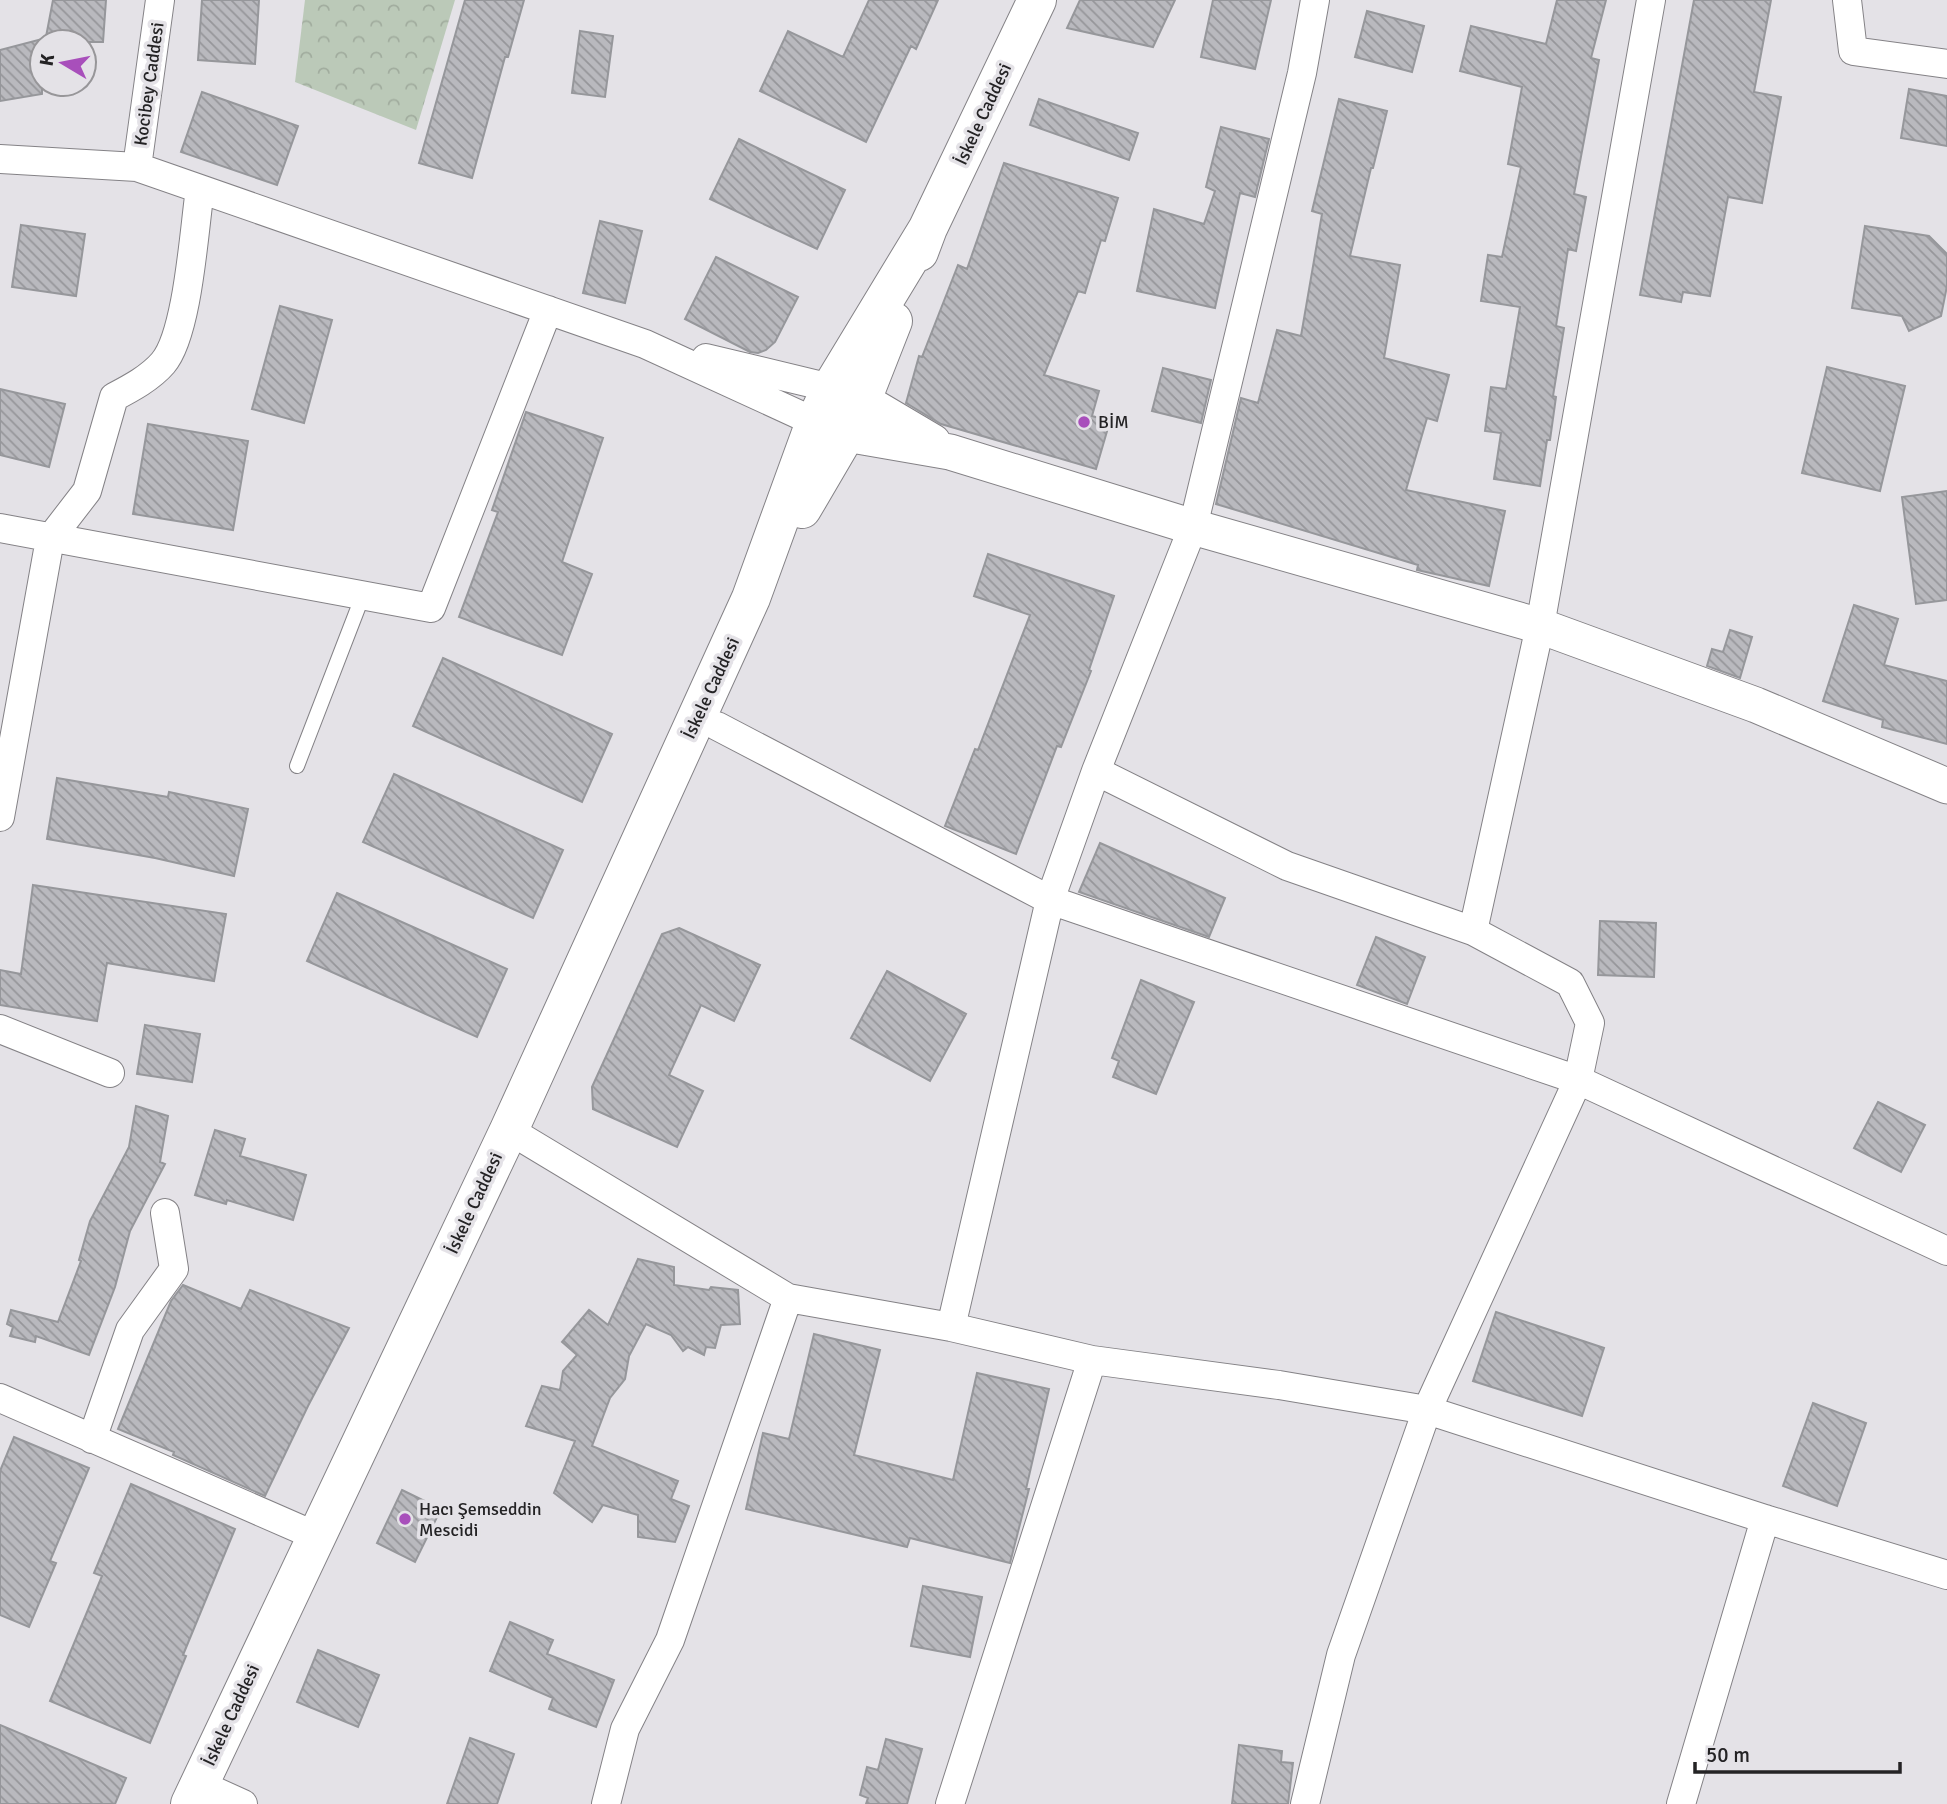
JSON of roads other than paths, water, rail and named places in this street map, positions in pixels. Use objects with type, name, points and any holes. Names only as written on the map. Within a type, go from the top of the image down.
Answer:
[{"type":"main road","name":"İskele Caddesi","points":[[194,1794],[509,1130],[751,598],[1037,0]]},
{"type":"street","name":"Kocibey Caddesi","points":[[137,167],[160,0]]},
{"type":"street","points":[[951,1327],[1051,900],[1096,771],[1193,527],[1302,73],[1315,0]]},
{"type":"street","points":[[1473,931],[1541,626],[1651,0]]},
{"type":"street","points":[[1847,0],[1853,51],[1947,64]]},
{"type":"street","points":[[0,159],[137,167],[950,452],[1193,527],[1541,626],[1756,705],[1947,786]]},
{"type":"street","points":[[0,817],[50,539],[87,491],[114,397],[138,383],[164,362],[181,328],[200,190]]},
{"type":"street","points":[[0,528],[431,607],[548,310]]},
{"type":"street","points":[[645,344],[839,411]]},
{"type":"street","points":[[717,726],[1051,900],[1578,1080],[1947,1251]]},
{"type":"street","points":[[1096,771],[1287,866],[1473,931],[1570,982],[1590,1023],[1578,1080],[1427,1410],[1341,1655],[1305,1804]]},
{"type":"street","points":[[0,1029],[110,1073]]},
{"type":"street","points":[[509,1130],[788,1298],[951,1327],[1092,1360],[1279,1385],[1427,1410],[1947,1575]]},
{"type":"street","points":[[92,1439],[131,1330],[174,1269],[164,1213]]},
{"type":"street","points":[[606,1804],[625,1729],[670,1640],[788,1298]]},
{"type":"street","points":[[950,1804],[1092,1360]]},
{"type":"street","points":[[0,1398],[316,1536]]},
{"type":"street","points":[[1681,1804],[1765,1519]]},
{"type":"street","points":[[194,1794],[243,1804]]},
{"type":"lane","points":[[297,766],[363,595]]},
{"type":"place","name":"BİM","points":[[1084,422]]},
{"type":"place","name":"Hacı Şemseddin Mescidi","points":[[405,1519]]}]
